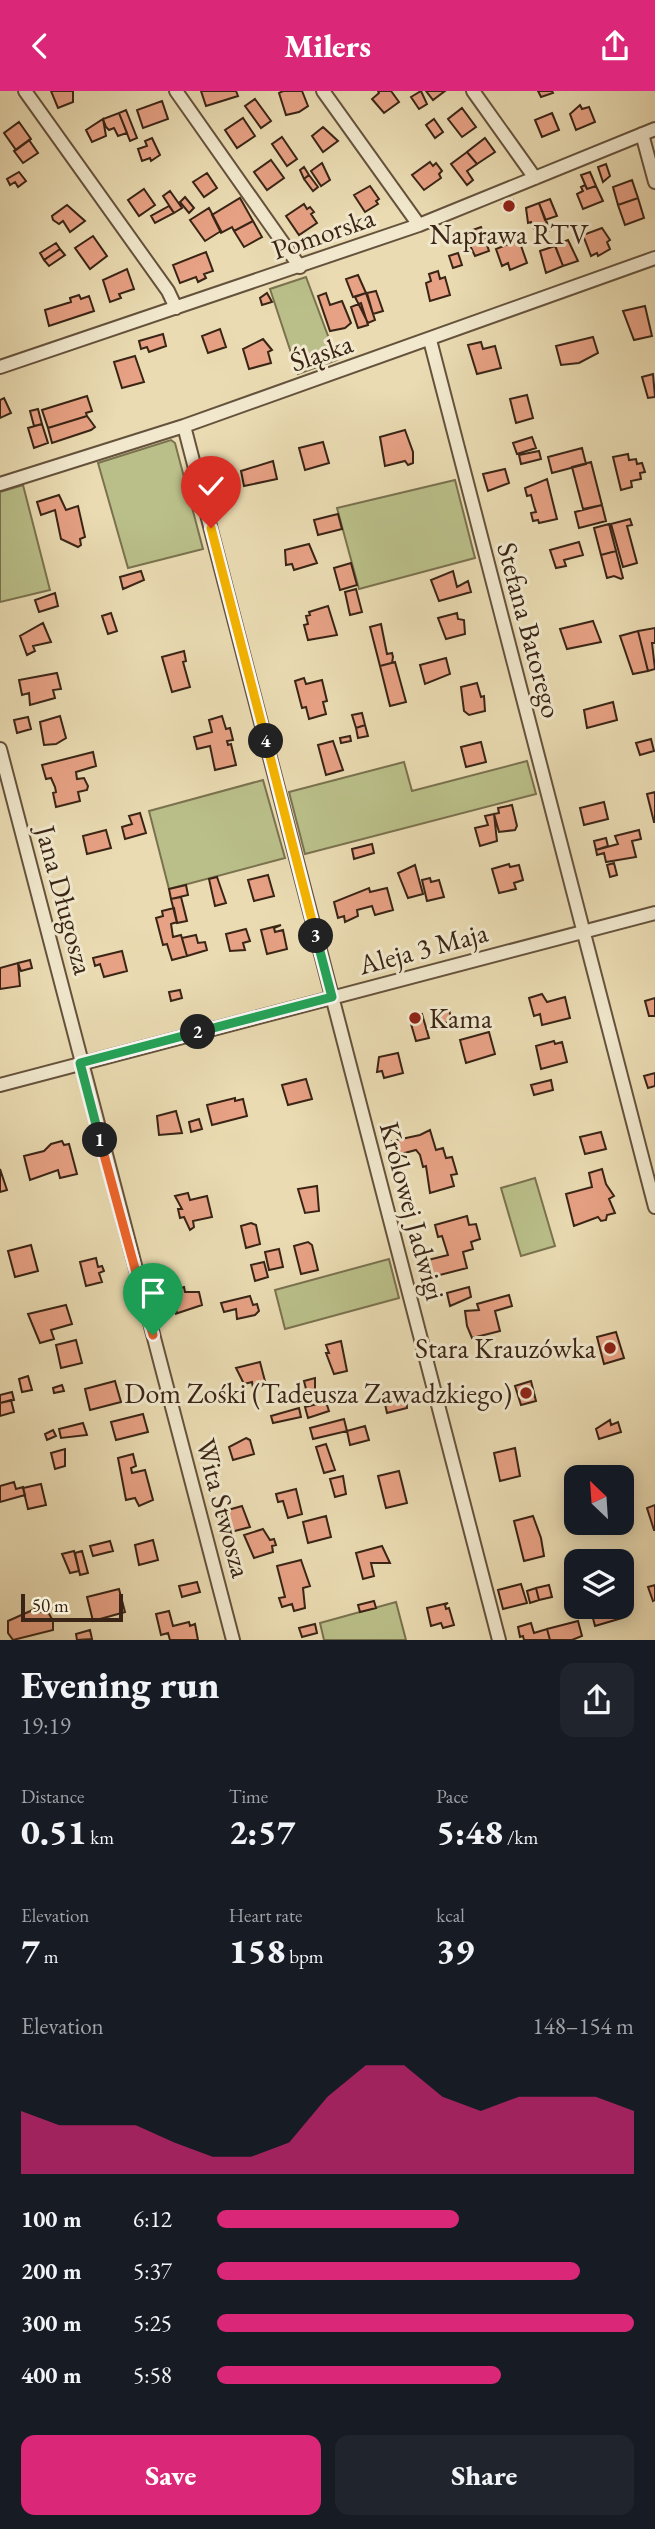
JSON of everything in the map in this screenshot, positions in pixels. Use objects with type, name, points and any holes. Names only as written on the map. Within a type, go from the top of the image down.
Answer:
[{"type":"street","points":[[25,91],[168,291],[176,309]]},
{"type":"street","points":[[176,91],[300,267]]},
{"type":"street","points":[[323,91],[419,225]]},
{"type":"street","points":[[473,91],[535,178]]},
{"type":"street","name":"Pomorska","points":[[0,367],[419,225],[655,129]]},
{"type":"street","points":[[642,134],[655,182]]},
{"type":"street","name":"Śląska","points":[[0,484],[184,426],[655,258]]},
{"type":"street","name":"Stefana Batorego","points":[[430,340],[655,1207]]},
{"type":"street","name":"Królowej Jadwigi","points":[[184,426],[499,1640]]},
{"type":"street","name":"Jana Długosza","points":[[0,749],[80,1063]]},
{"type":"street","name":"Aleja 3 Maja","points":[[0,1085],[655,913]]},
{"type":"street","name":"Wita Stwosza","points":[[80,1063],[233,1640]]},
{"type":"green space","points":[[306,277],[337,360],[298,374],[270,289]]},
{"type":"green space","points":[[171,440],[175,443],[203,549],[128,568],[98,463]]},
{"type":"green space","points":[[455,480],[475,558],[359,589],[337,508]]},
{"type":"green space","points":[[23,485],[50,590],[0,602],[0,492]]},
{"type":"green space","points":[[527,761],[536,794],[305,854],[289,792],[404,762],[412,791]]},
{"type":"green space","points":[[263,780],[285,858],[169,889],[149,811]]},
{"type":"green space","points":[[535,1178],[555,1246],[521,1256],[501,1188]]},
{"type":"green space","points":[[389,1259],[399,1298],[285,1329],[275,1290]]},
{"type":"green space","points":[[396,1602],[406,1640],[324,1640],[320,1623]]},
{"type":"building","points":[[51,91],[73,91],[73,102],[58,108]]},
{"type":"building","points":[[201,91],[236,91],[238,96],[206,106]]},
{"type":"building","points":[[302,91],[308,106],[299,112],[286,115],[279,93]]},
{"type":"building","points":[[378,91],[391,91],[399,102],[384,113],[372,99]]},
{"type":"building","points":[[421,91],[427,104],[419,109],[411,97]]},
{"type":"building","points":[[426,91],[445,91],[433,100]]},
{"type":"building","points":[[538,91],[552,91],[553,93],[541,97]]},
{"type":"building","points":[[255,99],[271,121],[261,128],[245,106]]},
{"type":"building","points":[[162,101],[168,119],[143,128],[137,110]]},
{"type":"building","points":[[580,105],[582,109],[589,107],[595,122],[576,130],[570,114]]},
{"type":"building","points":[[462,108],[476,127],[462,137],[448,119]]},
{"type":"building","points":[[126,110],[137,138],[130,141],[119,113]]},
{"type":"building","points":[[119,113],[127,133],[118,136],[114,128],[109,130],[106,127],[103,119]]},
{"type":"building","points":[[552,113],[559,130],[542,137],[535,120]]},
{"type":"building","points":[[243,118],[255,136],[237,148],[225,130]]},
{"type":"building","points":[[103,119],[106,136],[92,142],[86,130]]},
{"type":"building","points":[[434,119],[443,132],[435,138],[426,125]]},
{"type":"building","points":[[19,122],[31,139],[16,150],[4,133]]},
{"type":"building","points":[[323,127],[338,141],[323,152],[312,136]]},
{"type":"building","points":[[282,137],[297,159],[287,166],[272,144]]},
{"type":"building","points":[[152,138],[160,155],[151,161],[150,158],[142,161],[138,149],[147,146],[145,141]]},
{"type":"building","points":[[485,138],[495,152],[477,164],[467,152]]},
{"type":"building","points":[[29,140],[38,153],[23,163],[14,151]]},
{"type":"building","points":[[467,152],[477,164],[467,171],[473,180],[467,185],[451,164]]},
{"type":"building","points":[[271,160],[284,178],[267,190],[254,172]]},
{"type":"building","points":[[430,162],[433,166],[436,163],[442,171],[439,174],[441,178],[424,190],[412,175]]},
{"type":"building","points":[[322,163],[330,180],[321,186],[311,171]]},
{"type":"building","points":[[606,164],[610,176],[603,182],[598,167]]},
{"type":"building","points":[[304,167],[309,175],[304,179],[300,170]]},
{"type":"building","points":[[19,172],[26,181],[18,187],[15,182],[10,185],[7,179]]},
{"type":"building","points":[[590,172],[596,186],[587,189],[581,175]]},
{"type":"building","points":[[207,173],[217,188],[204,197],[193,182]]},
{"type":"building","points":[[309,175],[318,187],[313,191],[304,179]]},
{"type":"building","points":[[632,180],[638,198],[618,205],[613,187]]},
{"type":"building","points":[[585,185],[587,189],[596,186],[603,201],[583,209],[577,194],[583,191],[581,187]]},
{"type":"building","points":[[370,186],[379,199],[376,201],[378,204],[365,212],[354,195]]},
{"type":"building","points":[[144,189],[155,205],[139,216],[128,200]]},
{"type":"building","points":[[170,191],[182,208],[174,213],[163,196]]},
{"type":"building","points":[[185,197],[194,208],[189,213],[180,202]]},
{"type":"building","points":[[240,198],[253,221],[234,231],[232,227],[221,233],[212,215]]},
{"type":"building","points":[[638,198],[644,218],[625,225],[618,205]]},
{"type":"building","points":[[550,199],[557,216],[545,220],[539,203]]},
{"type":"building","name":"Naprawa RTV","points":[[513,200],[516,207],[505,211],[502,204]]},
{"type":"building","points":[[539,203],[547,223],[534,229],[531,222],[528,223],[526,208]]},
{"type":"building","points":[[304,204],[314,212],[311,214],[317,223],[299,235],[286,216]]},
{"type":"building","points":[[67,205],[85,221],[70,232],[63,221],[59,224],[52,216]]},
{"type":"building","points":[[169,206],[174,213],[155,223],[151,216]]},
{"type":"building","points":[[209,208],[221,231],[205,241],[190,220]]},
{"type":"building","points":[[253,221],[262,237],[244,247],[234,231]]},
{"type":"building","points":[[547,223],[549,231],[539,236],[535,228]]},
{"type":"building","points":[[481,227],[489,251],[475,256],[464,233]]},
{"type":"building","points":[[602,228],[610,240],[607,242],[610,249],[598,256],[597,253],[591,256],[583,235]]},
{"type":"building","points":[[93,236],[107,256],[90,269],[75,248]]},
{"type":"building","points":[[519,240],[527,263],[510,270],[508,263],[502,266],[496,249]]},
{"type":"building","points":[[568,240],[578,261],[563,266],[555,245]]},
{"type":"building","points":[[56,243],[60,249],[44,260],[40,253]]},
{"type":"building","points":[[555,246],[563,266],[546,273],[540,251]]},
{"type":"building","points":[[60,249],[65,255],[49,266],[44,260]]},
{"type":"building","points":[[206,252],[213,271],[204,274],[206,278],[198,282],[196,277],[180,283],[173,265]]},
{"type":"building","points":[[458,253],[462,265],[453,268],[449,256]]},
{"type":"building","points":[[127,269],[134,289],[119,294],[121,298],[110,302],[103,280]]},
{"type":"building","points":[[438,271],[440,279],[445,277],[450,295],[430,301],[426,283],[431,281],[429,274]]},
{"type":"building","points":[[358,275],[366,293],[353,297],[346,279]]},
{"type":"building","points":[[376,291],[383,311],[373,314],[367,293]]},
{"type":"building","points":[[267,293],[272,302],[262,305],[260,298]]},
{"type":"building","points":[[326,293],[330,305],[342,301],[351,323],[345,328],[330,331],[318,296]]},
{"type":"building","points":[[366,293],[375,320],[368,323],[355,297]]},
{"type":"building","points":[[79,295],[81,299],[89,296],[94,311],[49,326],[45,310],[71,302],[70,298]]},
{"type":"building","points":[[361,303],[368,325],[358,328],[351,307]]},
{"type":"building","points":[[645,306],[652,336],[634,340],[623,311]]},
{"type":"building","points":[[220,329],[226,347],[208,353],[202,336]]},
{"type":"building","points":[[163,334],[166,346],[149,352],[147,347],[141,349],[139,341]]},
{"type":"building","points":[[593,337],[598,353],[579,363],[561,365],[556,346]]},
{"type":"building","points":[[263,339],[272,350],[268,352],[271,363],[249,369],[243,349]]},
{"type":"building","points":[[481,342],[483,349],[495,346],[501,368],[477,374],[468,345]]},
{"type":"building","points":[[135,356],[144,382],[122,388],[114,362]]},
{"type":"building","points":[[653,374],[655,397],[648,398],[642,377]]},
{"type":"building","points":[[527,395],[533,418],[516,423],[510,399]]},
{"type":"building","points":[[87,396],[92,411],[86,413],[87,416],[48,428],[42,410]]},
{"type":"building","points":[[4,398],[11,413],[0,418],[0,400]]},
{"type":"building","points":[[38,409],[42,424],[34,426],[30,411]]},
{"type":"building","points":[[87,416],[95,427],[52,443],[48,428]]},
{"type":"building","points":[[42,424],[48,443],[34,448],[28,428]]},
{"type":"building","points":[[405,430],[413,452],[413,463],[408,465],[405,461],[385,466],[380,437]]},
{"type":"building","points":[[532,437],[536,448],[517,454],[513,443]]},
{"type":"building","points":[[323,442],[329,463],[305,470],[299,448]]},
{"type":"building","points":[[582,448],[586,464],[552,473],[548,457]]},
{"type":"building","points":[[539,451],[541,459],[521,464],[519,455]]},
{"type":"building","points":[[628,454],[629,460],[636,459],[637,464],[642,463],[645,472],[640,473],[641,479],[631,481],[632,487],[621,490],[613,457]]},
{"type":"building","points":[[273,461],[277,479],[244,486],[241,471]]},
{"type":"building","points":[[591,462],[602,505],[583,509],[572,467]]},
{"type":"building","points":[[505,469],[509,483],[488,491],[483,474]]},
{"type":"building","points":[[547,479],[557,519],[539,523],[538,520],[533,521],[531,513],[536,512],[531,495],[527,496],[525,488]]},
{"type":"building","points":[[59,495],[66,510],[78,506],[85,537],[80,539],[81,545],[78,547],[61,539],[55,510],[41,515],[37,502]]},
{"type":"building","points":[[602,505],[606,521],[579,528],[575,512]]},
{"type":"building","points":[[338,514],[342,529],[318,535],[314,520]]},
{"type":"building","points":[[630,519],[632,525],[627,526],[637,563],[623,567],[611,524]]},
{"type":"building","points":[[609,524],[616,551],[601,555],[594,528]]},
{"type":"building","points":[[579,542],[583,555],[564,560],[566,566],[556,568],[550,550]]},
{"type":"building","points":[[309,544],[317,563],[294,570],[292,564],[286,565],[285,550]]},
{"type":"building","points":[[616,551],[623,578],[607,578],[601,555]]},
{"type":"building","points":[[351,563],[357,585],[340,590],[334,568]]},
{"type":"building","points":[[141,571],[144,580],[123,589],[120,577]]},
{"type":"building","points":[[453,571],[457,587],[468,581],[471,592],[439,601],[431,580]]},
{"type":"building","points":[[356,589],[362,612],[350,615],[345,592]]},
{"type":"building","points":[[55,593],[58,606],[39,612],[35,600]]},
{"type":"building","points":[[328,606],[337,635],[308,640],[304,625],[308,624],[306,616],[310,615],[309,612]]},
{"type":"building","points":[[111,613],[117,631],[108,634],[102,616]]},
{"type":"building","points":[[457,613],[458,619],[464,620],[465,634],[446,639],[438,618]]},
{"type":"building","points":[[593,621],[601,642],[567,649],[560,629]]},
{"type":"building","points":[[43,623],[51,642],[33,646],[35,651],[27,655],[20,636]]},
{"type":"building","points":[[381,624],[387,654],[392,653],[393,657],[392,663],[380,666],[370,627]]},
{"type":"building","points":[[655,628],[655,643],[652,643],[655,669],[648,671],[638,631]]},
{"type":"building","points":[[638,631],[648,671],[633,674],[620,636]]},
{"type":"building","points":[[184,651],[186,661],[183,662],[190,687],[172,692],[162,657]]},
{"type":"building","points":[[446,658],[450,674],[425,684],[420,665]]},
{"type":"building","points":[[395,662],[406,702],[390,706],[380,666]]},
{"type":"building","points":[[57,673],[61,689],[53,690],[55,698],[30,705],[29,693],[22,695],[19,680]]},
{"type":"building","points":[[304,678],[306,684],[322,680],[327,701],[323,702],[326,714],[309,719],[306,707],[302,708],[295,681]]},
{"type":"building","points":[[477,683],[481,697],[484,696],[485,711],[469,715],[464,711],[461,687]]},
{"type":"building","points":[[613,702],[617,720],[587,728],[584,710]]},
{"type":"building","points":[[362,713],[365,725],[356,728],[352,715]]},
{"type":"building","points":[[60,716],[66,738],[56,744],[44,745],[40,722]]},
{"type":"building","points":[[222,716],[226,729],[230,728],[233,740],[227,741],[228,745],[231,744],[236,765],[215,770],[210,746],[197,749],[194,737],[212,732],[209,720]]},
{"type":"building","points":[[28,717],[31,729],[17,733],[14,720]]},
{"type":"building","points":[[365,725],[368,736],[358,738],[356,728]]},
{"type":"building","points":[[350,736],[351,741],[341,743],[340,738]]},
{"type":"building","points":[[651,739],[654,751],[640,755],[636,743]]},
{"type":"building","points":[[333,741],[343,770],[326,775],[318,745]]},
{"type":"building","points":[[481,742],[486,762],[466,767],[461,747]]},
{"type":"building","points":[[93,752],[96,766],[76,772],[77,779],[84,778],[88,786],[87,790],[78,792],[80,801],[56,807],[53,793],[56,792],[55,787],[51,778],[46,779],[42,765]]},
{"type":"building","points":[[655,792],[655,822],[654,822],[647,794]]},
{"type":"building","points":[[604,802],[608,819],[584,825],[580,808]]},
{"type":"building","points":[[512,805],[517,826],[515,830],[499,832],[494,814],[499,813],[498,808]]},
{"type":"building","points":[[140,813],[146,833],[125,839],[122,827],[132,824],[129,816]]},
{"type":"building","points":[[494,814],[497,841],[480,846],[475,828],[488,825],[485,816]]},
{"type":"building","points":[[106,830],[111,848],[87,854],[83,836]]},
{"type":"building","points":[[639,830],[641,839],[632,841],[636,857],[606,862],[604,853],[597,855],[596,850],[618,844],[615,836]]},
{"type":"building","points":[[606,838],[608,846],[596,850],[594,841]]},
{"type":"building","points":[[372,844],[374,853],[354,859],[352,849]]},
{"type":"building","points":[[614,863],[617,875],[610,877],[607,865]]},
{"type":"building","points":[[509,864],[510,867],[519,865],[523,880],[514,883],[516,889],[499,893],[492,869]]},
{"type":"building","points":[[415,865],[423,894],[408,898],[398,873]]},
{"type":"building","points":[[268,875],[274,896],[254,901],[248,880]]},
{"type":"building","points":[[217,877],[226,903],[215,906],[209,879]]},
{"type":"building","points":[[430,878],[431,882],[439,880],[444,897],[427,901],[422,880]]},
{"type":"building","points":[[186,885],[188,895],[171,899],[169,889]]},
{"type":"building","points":[[369,888],[370,892],[387,888],[393,910],[375,915],[372,906],[357,910],[358,916],[345,922],[344,916],[338,918],[334,902]]},
{"type":"building","points":[[181,897],[187,921],[177,923],[171,899]]},
{"type":"building","points":[[174,908],[177,922],[171,924],[173,937],[181,935],[187,956],[172,960],[167,944],[163,945],[156,918],[163,916],[162,911]]},
{"type":"building","points":[[281,925],[274,928],[275,932],[283,930],[287,949],[267,954],[261,930]]},
{"type":"building","points":[[246,929],[250,941],[243,943],[245,950],[230,951],[226,934]]},
{"type":"building","points":[[196,935],[198,943],[205,942],[207,950],[187,956],[182,938]]},
{"type":"building","points":[[122,951],[127,971],[104,977],[100,964],[95,966],[93,958]]},
{"type":"building","points":[[30,960],[32,968],[21,971],[18,963]]},
{"type":"building","points":[[18,963],[20,986],[0,989],[0,968]]},
{"type":"building","points":[[180,990],[182,998],[171,1001],[169,992]]},
{"type":"building","points":[[542,994],[547,1002],[565,997],[570,1018],[542,1025],[540,1014],[534,1016],[529,998]]},
{"type":"building","points":[[655,998],[655,1016],[649,1016],[645,1001]]},
{"type":"building","points":[[449,1010],[452,1021],[440,1024],[437,1013]]},
{"type":"building","points":[[422,1014],[429,1038],[416,1041],[409,1017]]},
{"type":"building","points":[[489,1032],[495,1054],[466,1063],[460,1040]]},
{"type":"building","points":[[554,1041],[555,1044],[562,1042],[567,1062],[541,1069],[536,1046]]},
{"type":"building","points":[[398,1053],[403,1073],[384,1078],[382,1071],[377,1072],[379,1057]]},
{"type":"building","points":[[655,1073],[655,1086],[648,1088],[644,1076]]},
{"type":"building","points":[[306,1079],[312,1099],[288,1105],[282,1085]]},
{"type":"building","points":[[551,1080],[553,1090],[534,1095],[531,1085]]},
{"type":"building","points":[[235,1098],[235,1101],[243,1099],[247,1116],[212,1125],[207,1105]]},
{"type":"building","points":[[176,1111],[182,1133],[159,1135],[157,1116]]},
{"type":"building","points":[[199,1119],[202,1129],[191,1132],[189,1122]]},
{"type":"building","points":[[430,1130],[436,1150],[443,1148],[446,1158],[452,1157],[457,1174],[451,1175],[454,1186],[430,1193],[426,1166],[423,1167],[420,1155],[416,1150],[397,1155],[392,1141]]},
{"type":"building","points":[[601,1132],[606,1149],[585,1154],[580,1137]]},
{"type":"building","points":[[62,1141],[64,1145],[69,1144],[77,1174],[60,1178],[58,1170],[30,1180],[24,1156],[44,1151],[51,1144]]},
{"type":"building","points":[[0,1169],[7,1190],[0,1192]]},
{"type":"building","points":[[602,1169],[606,1184],[614,1196],[609,1199],[615,1213],[607,1215],[606,1220],[601,1221],[598,1217],[574,1226],[566,1194],[592,1187],[589,1173]]},
{"type":"building","points":[[317,1186],[319,1211],[305,1213],[298,1189]]},
{"type":"building","points":[[188,1193],[190,1200],[207,1196],[212,1217],[193,1221],[194,1227],[190,1230],[184,1217],[180,1218],[178,1209],[182,1209],[175,1196]]},
{"type":"building","points":[[467,1216],[469,1225],[476,1224],[480,1239],[471,1242],[473,1249],[463,1252],[467,1268],[428,1278],[424,1261],[448,1255],[435,1225]]},
{"type":"building","points":[[251,1223],[256,1225],[260,1244],[246,1248],[241,1226]]},
{"type":"building","points":[[308,1242],[312,1245],[318,1270],[301,1274],[294,1246]]},
{"type":"building","points":[[31,1245],[38,1271],[15,1277],[8,1251]]},
{"type":"building","points":[[279,1249],[283,1267],[269,1270],[265,1252]]},
{"type":"building","points":[[96,1258],[98,1267],[102,1266],[104,1271],[99,1273],[102,1282],[86,1286],[80,1262]]},
{"type":"building","points":[[264,1262],[268,1277],[255,1281],[251,1265]]},
{"type":"building","points":[[184,1287],[185,1292],[199,1292],[202,1305],[175,1314],[177,1313],[172,1296],[175,1295],[174,1290]]},
{"type":"building","points":[[469,1287],[471,1297],[450,1306],[447,1293]]},
{"type":"building","points":[[509,1295],[512,1306],[495,1311],[500,1331],[472,1338],[465,1311],[479,1310],[477,1304]]},
{"type":"building","points":[[250,1296],[259,1311],[255,1315],[237,1319],[236,1309],[224,1312],[221,1303]]},
{"type":"building","points":[[66,1305],[72,1324],[51,1330],[54,1339],[40,1343],[28,1314]]},
{"type":"building","name":"Stara Krauzówka","points":[[616,1332],[624,1358],[604,1364],[597,1337]]},
{"type":"building","points":[[76,1340],[82,1363],[61,1368],[56,1345]]},
{"type":"building","points":[[341,1341],[347,1371],[334,1374],[326,1353],[329,1353],[326,1345]]},
{"type":"building","points":[[260,1362],[266,1385],[253,1388],[252,1382],[244,1384],[236,1368]]},
{"type":"building","points":[[28,1376],[32,1390],[22,1392],[19,1379]]},
{"type":"building","points":[[315,1378],[315,1391],[324,1389],[327,1401],[310,1405],[304,1381]]},
{"type":"building","points":[[115,1381],[121,1402],[90,1410],[85,1389]]},
{"type":"building","name":"Dom Zośki (Tadeusza Zawadzkiego)","points":[[531,1381],[536,1401],[521,1405],[515,1386]]},
{"type":"building","points":[[62,1385],[64,1391],[54,1393],[53,1388]]},
{"type":"building","points":[[406,1389],[407,1408],[387,1413],[383,1395]]},
{"type":"building","points":[[12,1392],[14,1400],[0,1403],[0,1395]]},
{"type":"building","points":[[11,1400],[14,1412],[0,1416],[0,1403]]},
{"type":"building","points":[[326,1402],[329,1411],[308,1418],[305,1407]]},
{"type":"building","points":[[299,1408],[301,1417],[273,1423],[271,1416]]},
{"type":"building","points":[[143,1414],[148,1432],[116,1440],[111,1422]]},
{"type":"building","points":[[344,1419],[347,1431],[313,1439],[310,1428]]},
{"type":"building","points":[[610,1420],[611,1425],[618,1422],[621,1432],[599,1439],[596,1429]]},
{"type":"building","points":[[83,1423],[87,1435],[61,1438],[59,1429]]},
{"type":"building","points":[[365,1426],[369,1440],[350,1445],[347,1431]]},
{"type":"building","points":[[53,1430],[56,1436],[47,1440],[45,1434]]},
{"type":"building","points":[[246,1438],[250,1440],[254,1454],[233,1460],[229,1447]]},
{"type":"building","points":[[326,1444],[335,1470],[324,1473],[316,1447]]},
{"type":"building","points":[[515,1448],[520,1476],[500,1481],[494,1453]]},
{"type":"building","points":[[65,1449],[65,1466],[55,1469],[51,1453]]},
{"type":"building","points":[[133,1454],[136,1466],[131,1468],[132,1473],[145,1470],[153,1500],[139,1506],[135,1498],[126,1500],[118,1458]]},
{"type":"building","points":[[399,1471],[407,1503],[386,1508],[378,1476]]},
{"type":"building","points":[[343,1476],[346,1494],[335,1497],[330,1479]]},
{"type":"building","points":[[14,1482],[16,1489],[23,1487],[25,1495],[0,1502],[0,1486]]},
{"type":"building","points":[[41,1484],[46,1505],[28,1509],[23,1488]]},
{"type":"building","points":[[296,1489],[302,1514],[288,1518],[283,1501],[278,1502],[276,1494]]},
{"type":"building","points":[[655,1505],[655,1530],[654,1530],[647,1508]]},
{"type":"building","points":[[242,1506],[250,1527],[227,1533],[221,1512]]},
{"type":"building","points":[[326,1516],[331,1537],[308,1543],[303,1522]]},
{"type":"building","points":[[533,1516],[544,1556],[524,1561],[514,1521]]},
{"type":"building","points":[[263,1529],[270,1540],[274,1539],[276,1545],[272,1546],[273,1552],[254,1558],[244,1535]]},
{"type":"building","points":[[153,1540],[158,1560],[139,1565],[135,1545]]},
{"type":"building","points":[[110,1541],[113,1551],[93,1556],[90,1546]]},
{"type":"building","points":[[382,1546],[390,1563],[371,1563],[374,1576],[363,1579],[356,1553]]},
{"type":"building","points":[[74,1551],[79,1571],[70,1573],[62,1554]]},
{"type":"building","points":[[82,1551],[88,1573],[80,1575],[75,1553]]},
{"type":"building","points":[[301,1560],[310,1586],[303,1588],[305,1608],[294,1611],[292,1604],[282,1607],[279,1598],[285,1597],[277,1566]]},
{"type":"building","points":[[197,1582],[200,1592],[182,1597],[179,1586]]},
{"type":"building","points":[[521,1584],[527,1603],[503,1609],[498,1590]]},
{"type":"building","points":[[549,1585],[552,1597],[539,1600],[536,1588]]},
{"type":"building","points":[[655,1585],[655,1600],[653,1601],[648,1587]]},
{"type":"building","points":[[536,1588],[539,1600],[530,1603],[527,1591]]},
{"type":"building","points":[[119,1589],[125,1612],[93,1621],[87,1597]]},
{"type":"building","points":[[374,1601],[376,1608],[360,1612],[358,1605]]},
{"type":"building","points":[[448,1603],[445,1605],[446,1609],[449,1608],[454,1625],[443,1628],[441,1623],[431,1626],[427,1608]]},
{"type":"building","points":[[35,1609],[36,1613],[47,1610],[53,1621],[53,1630],[13,1640],[8,1633],[8,1621]]},
{"type":"building","points":[[169,1611],[173,1626],[189,1622],[190,1626],[195,1624],[198,1640],[170,1640],[168,1633],[161,1635],[156,1614]]},
{"type":"building","points":[[593,1619],[619,1619],[595,1626]]},
{"type":"building","points":[[578,1621],[582,1636],[572,1640],[550,1640],[547,1629]]},
{"type":"building","points":[[531,1623],[534,1633],[547,1629],[550,1640],[524,1640],[523,1636],[520,1637],[518,1627]]},
{"type":"building","points":[[315,1624],[317,1633],[302,1637],[299,1628]]},
{"type":"building","points":[[90,1630],[92,1639],[77,1640],[76,1634]]},
{"type":"place","name":"Naprawa RTV","points":[[509,206]]},
{"type":"place","name":"Kama","points":[[415,1018]]},
{"type":"place","name":"Stara Krauzówka","points":[[610,1348]]},
{"type":"place","name":"Dom Zośki (Tadeusza Zawadzkiego)","points":[[526,1393]]},
{"type":"route","points":[[153,1335],[80,1063],[332,997],[211,528]]}]
